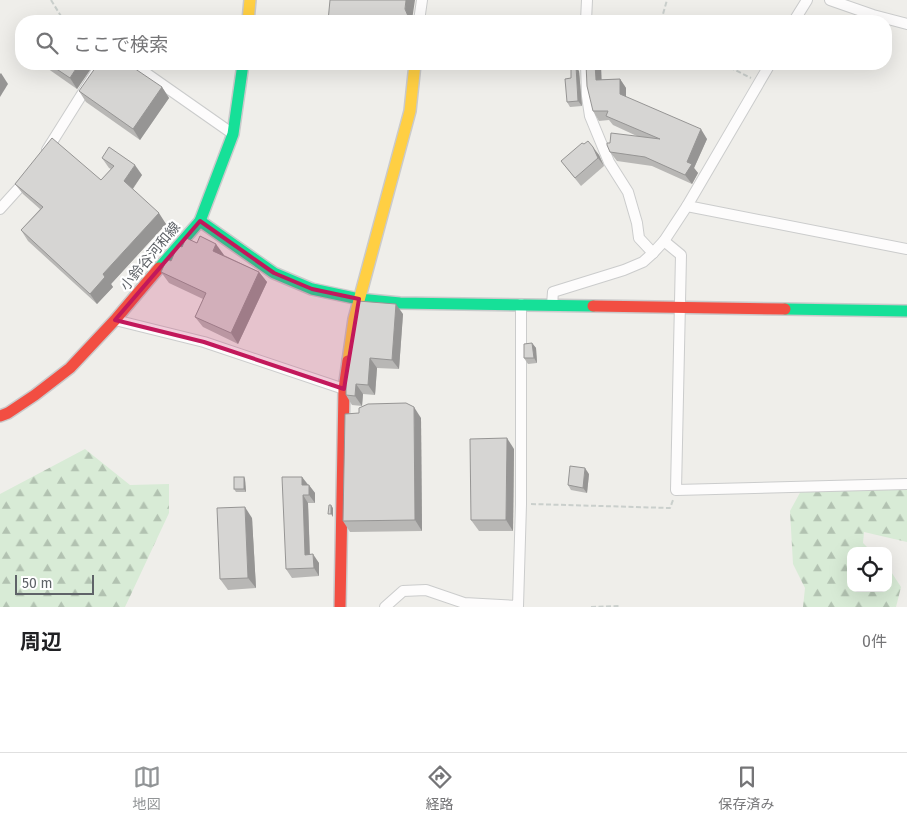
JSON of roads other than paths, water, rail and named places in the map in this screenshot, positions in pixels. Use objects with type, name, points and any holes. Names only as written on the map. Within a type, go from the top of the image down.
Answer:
[{"type":"street","points":[[249,15],[250,0]]},
{"type":"street","points":[[420,15],[422,0]]},
{"type":"street","points":[[586,15],[587,0]]},
{"type":"street","points":[[798,15],[807,0]]},
{"type":"street","points":[[830,0],[873,15]]},
{"type":"street","points":[[892,20],[907,24]]},
{"type":"street","points":[[0,209],[30,176],[97,70]]},
{"type":"street","points":[[142,70],[233,134]]},
{"type":"street","name":"小鈴谷河和線","points":[[0,416],[8,413],[70,368],[115,320],[200,221],[233,134],[242,70]]},
{"type":"street","points":[[340,607],[344,390],[354,319],[410,111],[414,70]]},
{"type":"street","points":[[586,70],[590,116],[609,162],[628,192],[637,223],[639,238],[652,253]]},
{"type":"street","points":[[552,305],[553,292],[624,270],[643,262],[664,241],[687,206],[767,70]]},
{"type":"street","points":[[687,206],[907,249]]},
{"type":"street","points":[[200,221],[274,273],[312,289],[359,299],[400,303],[907,311]]},
{"type":"street","points":[[664,241],[681,255],[676,490],[907,484]]},
{"type":"street","points":[[385,607],[403,591],[426,590],[464,603],[518,606],[521,504],[521,304]]},
{"type":"street","points":[[115,320],[204,342],[344,390]]}]
